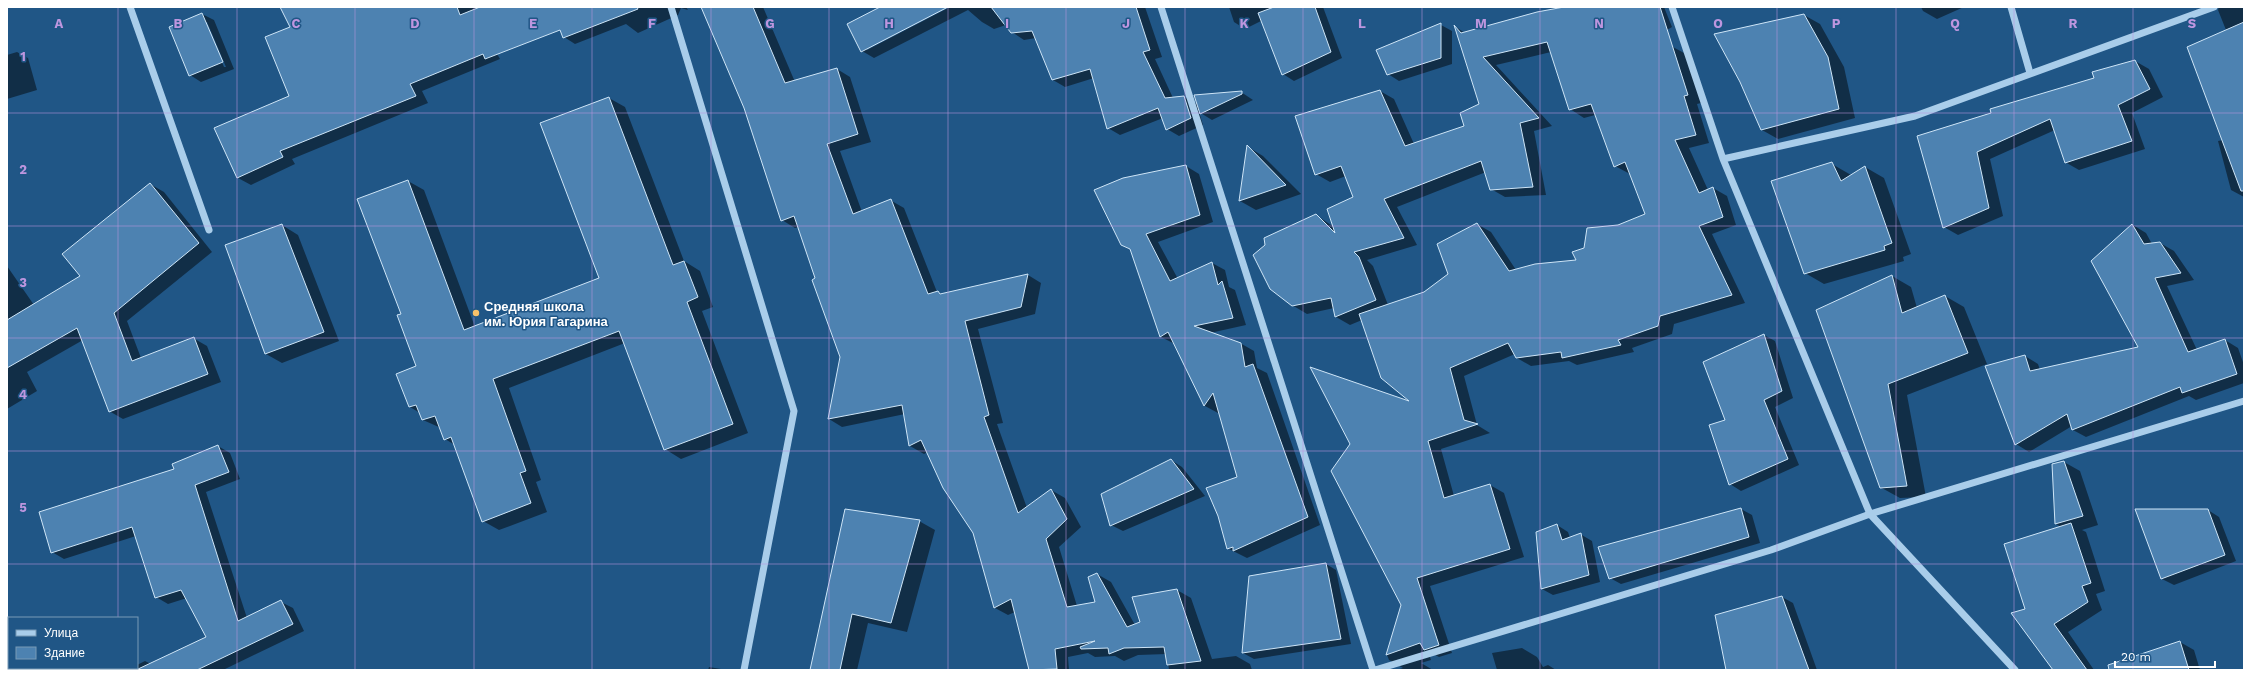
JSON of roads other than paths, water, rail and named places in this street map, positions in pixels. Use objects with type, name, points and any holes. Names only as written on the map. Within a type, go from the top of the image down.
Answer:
[{"type":"street","points":[[130,7],[209,230]]},
{"type":"street","points":[[671,7],[794,411],[744,670]]},
{"type":"street","points":[[1161,7],[1374,670],[1771,550],[1870,514],[2244,401]]},
{"type":"street","points":[[1672,7],[1723,159],[1870,514],[2015,670]]},
{"type":"street","points":[[2011,7],[2030,73]]},
{"type":"street","points":[[1723,159],[1915,116],[2214,7]]},
{"type":"place","name":"Средняя школа им. Юрия Гагарина","points":[[476,313]]}]
